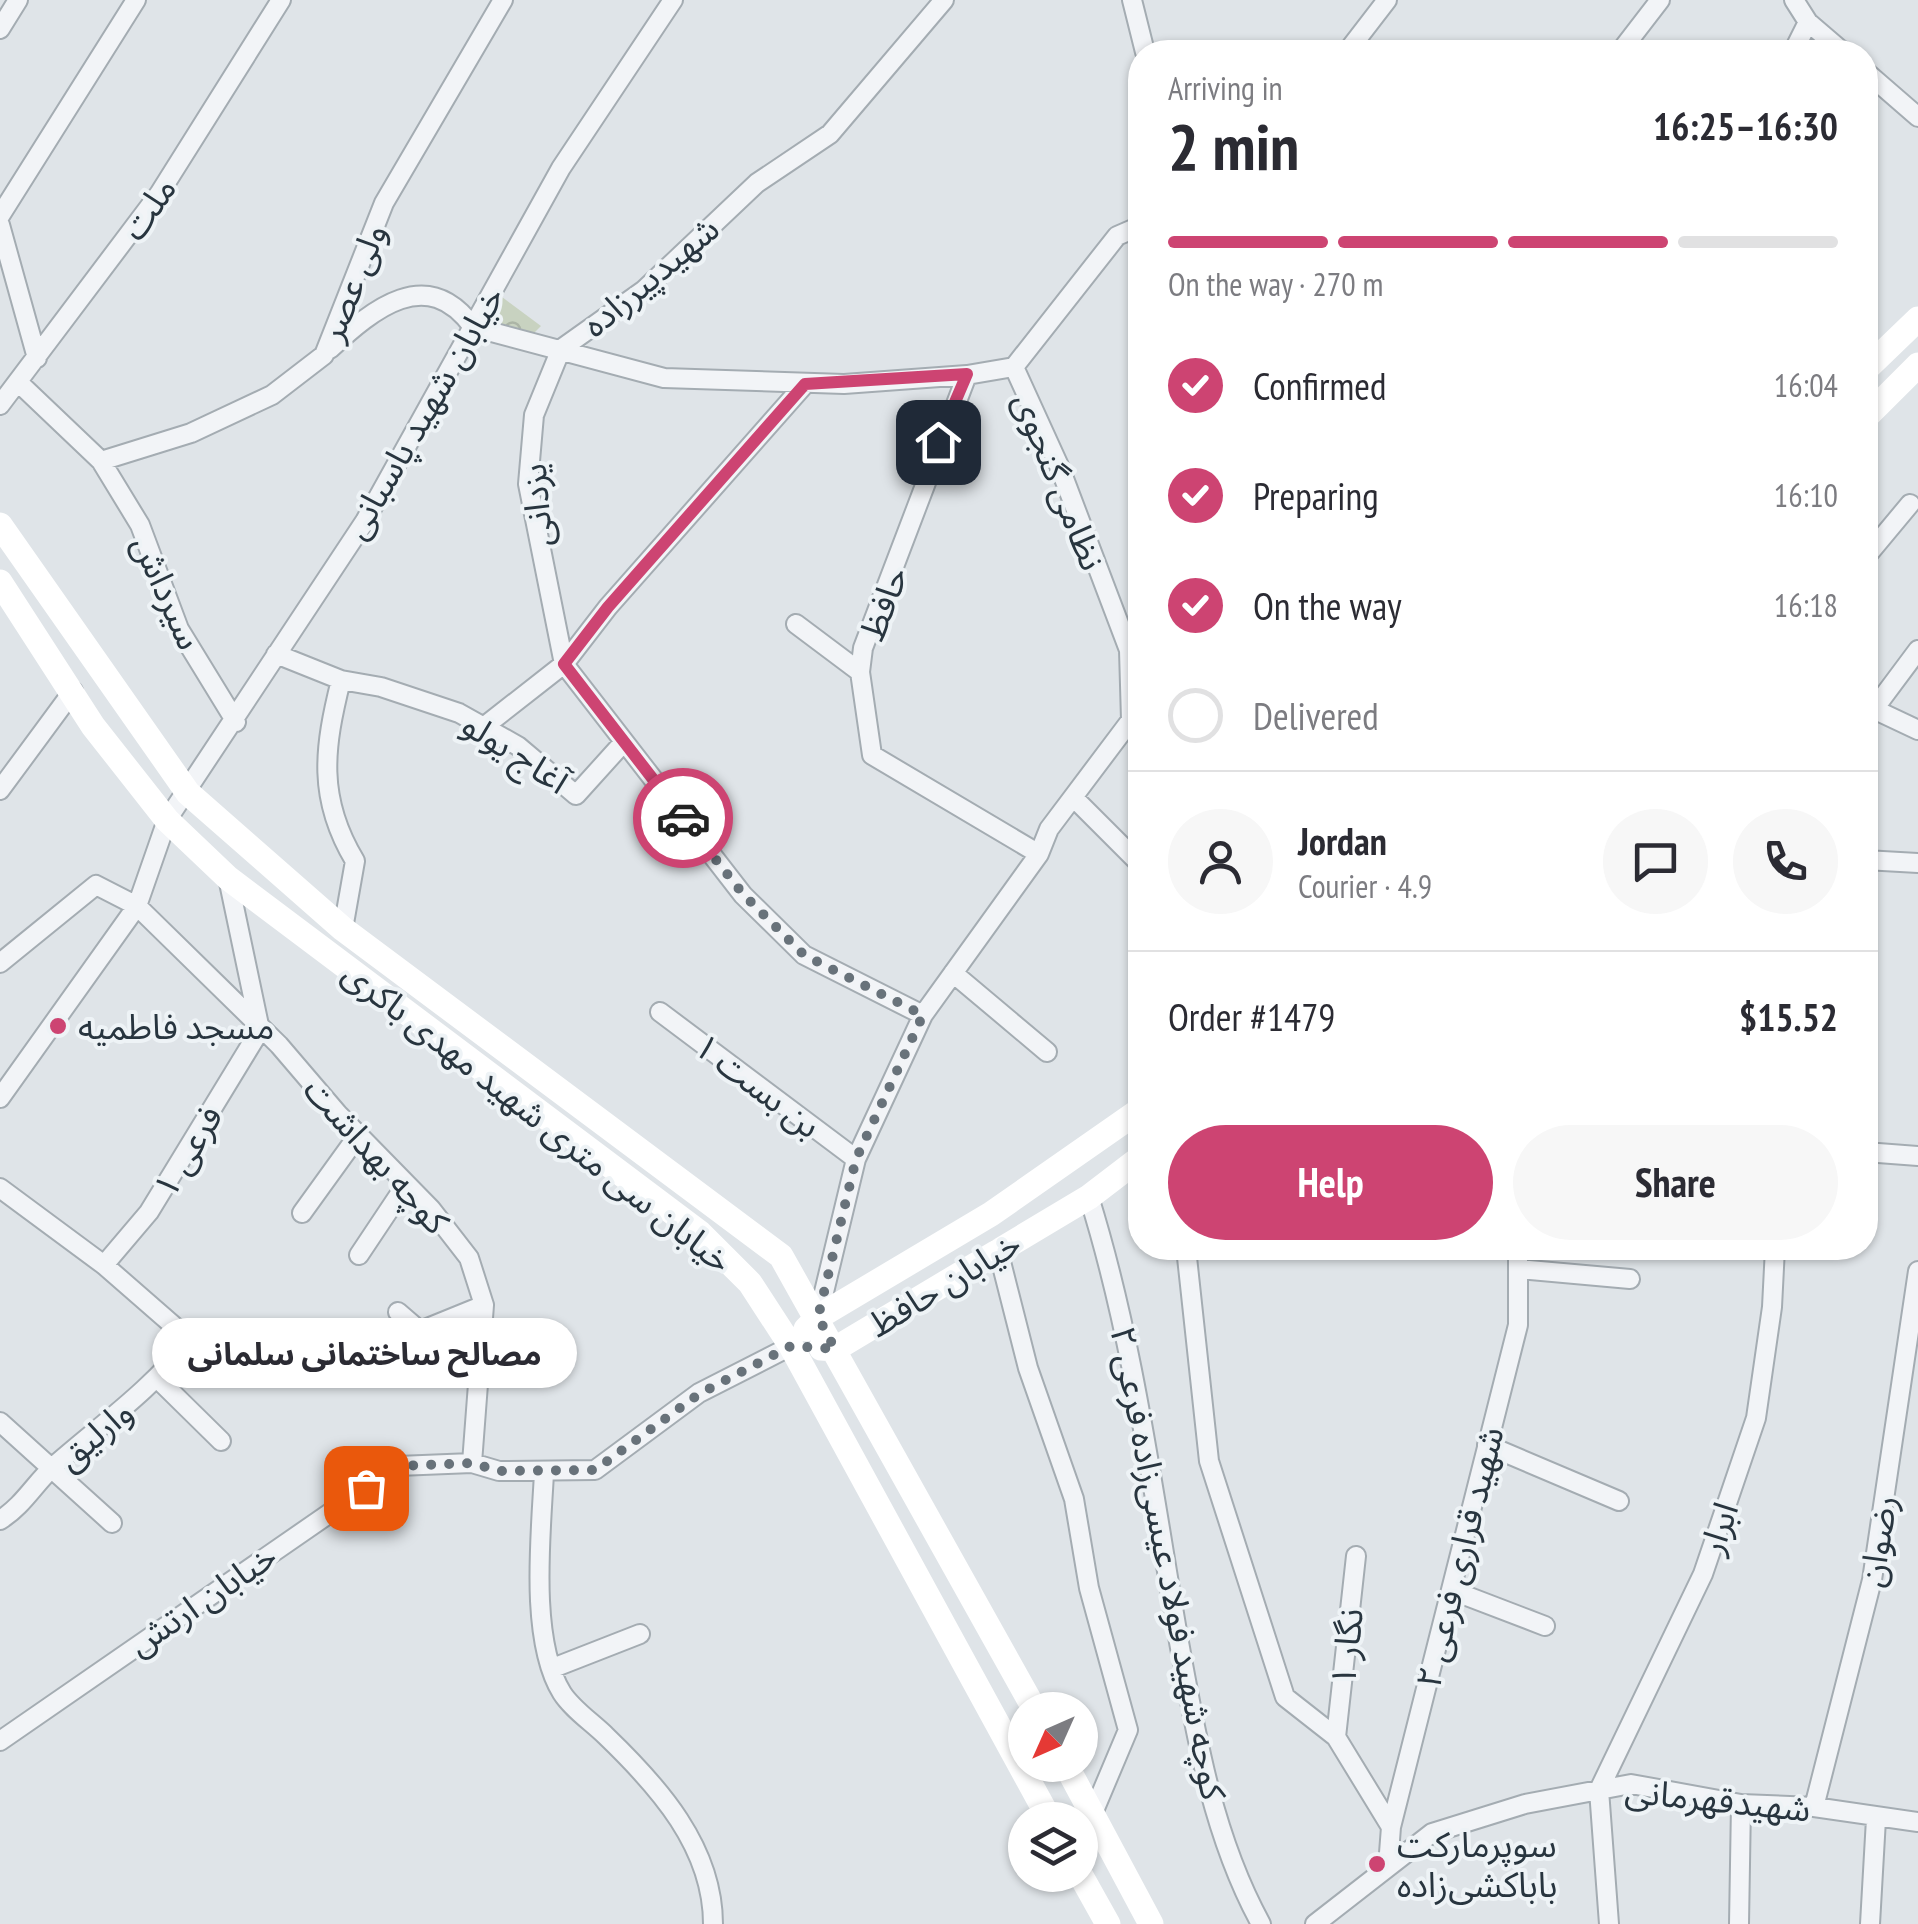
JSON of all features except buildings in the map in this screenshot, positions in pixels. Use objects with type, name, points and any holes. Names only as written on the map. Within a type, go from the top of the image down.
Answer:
[{"type":"main road","points":[[1878,357],[1918,319]]},
{"type":"main road","points":[[1878,405],[1918,365]]},
{"type":"main road","name":"خیابان سی متری شهید مهدی باکری","points":[[0,525],[188,793],[343,928],[780,1256],[818,1317],[1026,1692]]},
{"type":"main road","name":"خیابان سی متری شهید مهدی باکری","points":[[0,582],[93,726],[167,820],[228,878],[700,1233],[750,1283],[791,1346],[1040,1802]]},
{"type":"main road","name":"خیابان حافظ","points":[[791,1346],[818,1317],[991,1214],[1128,1118]]},
{"type":"main road","name":"خیابان حافظ","points":[[791,1346],[835,1349],[1090,1197],[1128,1167]]},
{"type":"main road","points":[[1098,1824],[1151,1924]]},
{"type":"main road","points":[[1090,1892],[1108,1924]]},
{"type":"street","points":[[0,28],[18,0]]},
{"type":"street","points":[[0,216],[136,0]]},
{"type":"street","name":"ملت","points":[[0,405],[159,194],[281,0]]},
{"type":"street","name":"ولی عصر","points":[[101,461],[191,433],[272,395],[324,355],[384,203],[503,0]]},
{"type":"street","name":"خیابان شهید پاسبانی","points":[[1,1095],[137,906],[167,820],[236,722],[364,520],[561,168],[673,0]]},
{"type":"street","name":"شهیدپیرزاده","points":[[561,349],[644,290],[756,183],[830,134],[944,0]]},
{"type":"street","points":[[1132,0],[1142,40]]},
{"type":"street","points":[[1356,40],[1387,0]]},
{"type":"street","points":[[1629,40],[1660,0]]},
{"type":"street","points":[[1794,0],[1808,22],[1829,40]]},
{"type":"street","points":[[1799,40],[1808,22]]},
{"type":"street","points":[[1878,82],[1918,117]]},
{"type":"street","points":[[0,225],[38,358]]},
{"type":"street","name":"نظامی گنجوی","points":[[1128,231],[1117,236],[1014,367],[1128,627]]},
{"type":"street","points":[[324,355],[385,304],[422,294],[458,306],[473,327],[561,349]]},
{"type":"street","name":"شهیدپیرزاده","points":[[561,349],[664,378],[805,384],[967,374]]},
{"type":"street","name":"یزدانی","points":[[561,349],[534,415],[528,484],[564,664]]},
{"type":"street","points":[[967,374],[1014,367]]},
{"type":"street","name":"حافظ","points":[[967,374],[864,648],[860,672],[872,755],[1039,854]]},
{"type":"street","points":[[18,382],[101,461]]},
{"type":"street","points":[[481,729],[564,664],[608,607],[805,384]]},
{"type":"street","name":"سیرداش","points":[[101,461],[140,525],[179,629],[236,722]]},
{"type":"street","points":[[1878,542],[1910,504]]},
{"type":"street","points":[[796,624],[860,672]]},
{"type":"street","points":[[1878,698],[1918,650]]},
{"type":"street","name":"آغاج یولو","points":[[276,654],[341,680],[381,687],[459,713],[481,729],[518,746],[576,795],[623,743]]},
{"type":"street","points":[[564,664],[743,894],[804,955],[923,1015]]},
{"type":"street","points":[[341,680],[325,745],[338,833],[355,861],[343,928]]},
{"type":"street","points":[[2,782],[73,691]]},
{"type":"street","points":[[1878,711],[1918,730]]},
{"type":"street","name":"نظامی گنجوی","points":[[818,1317],[856,1159],[923,1015],[1039,854],[1049,829],[1128,725]]},
{"type":"street","points":[[1073,797],[1128,852]]},
{"type":"street","points":[[1878,860],[1918,862]]},
{"type":"street","points":[[228,878],[260,1030]]},
{"type":"street","points":[[0,963],[96,885],[137,906]]},
{"type":"street","name":"کوچه بهداشت","points":[[137,906],[431,1209],[469,1258],[484,1306],[472,1463]]},
{"type":"street","points":[[954,973],[1047,1052]]},
{"type":"street","name":"بن بست ۱","points":[[660,1012],[856,1159]]},
{"type":"street","name":"فرعی ۱","points":[[104,1264],[149,1212],[260,1030]]},
{"type":"street","points":[[302,1213],[359,1134]]},
{"type":"street","points":[[1878,1153],[1918,1156]]},
{"type":"street","points":[[359,1255],[406,1186]]},
{"type":"street","points":[[0,1188],[104,1264]]},
{"type":"street","name":"کوچه شهید فولاد عیسی‌زاده فرعی ۲","points":[[1090,1197],[1114,1278],[1198,1748],[1239,1884],[1261,1924]]},
{"type":"street","points":[[998,1250],[1028,1368],[1074,1499],[1088,1588],[1128,1730],[1097,1802]]},
{"type":"street","points":[[1187,1260],[1210,1461],[1285,1697],[1336,1738],[1391,1827]]},
{"type":"street","name":"شهید قراری فرعی ۲","points":[[1388,1866],[1391,1827],[1518,1326],[1518,1260]]},
{"type":"street","name":"ابرار","points":[[1599,1790],[1703,1574],[1756,1418],[1772,1307],[1774,1260]]},
{"type":"street","name":"وارلیق","points":[[0,1520],[13,1512],[49,1470],[159,1380],[190,1340],[104,1264]]},
{"type":"street","points":[[1518,1269],[1630,1280]]},
{"type":"street","name":"رضوان","points":[[1814,1806],[1872,1580],[1918,1270]]},
{"type":"street","points":[[398,1312],[420,1331],[484,1306]]},
{"type":"street","name":"خیابان ارتش","points":[[0,1742],[398,1466],[472,1463],[499,1471],[595,1470],[699,1394],[791,1346]]},
{"type":"street","points":[[159,1380],[221,1441]]},
{"type":"street","points":[[0,1422],[49,1470],[112,1522]]},
{"type":"street","points":[[1487,1445],[1620,1501]]},
{"type":"street","points":[[544,1473],[538,1595],[552,1668],[562,1694],[651,1779],[691,1836],[713,1907],[712,1924]]},
{"type":"street","name":"نگار ۱","points":[[1336,1738],[1356,1556]]},
{"type":"street","points":[[1450,1590],[1545,1626]]},
{"type":"street","points":[[552,1668],[640,1634]]},
{"type":"street","name":"شهیدقهرمانی","points":[[1315,1924],[1432,1833],[1525,1804],[1631,1784],[1741,1804],[1814,1806],[1876,1819],[1918,1822]]},
{"type":"street","points":[[1599,1790],[1609,1924]]},
{"type":"street","points":[[1738,1924],[1741,1804]]},
{"type":"street","points":[[1870,1924],[1876,1819]]},
{"type":"green space","points":[[502,297],[541,326],[531,336],[485,327]]},
{"type":"way so far","points":[[366,1488],[398,1466],[472,1463],[499,1471],[595,1470],[699,1394],[791,1346],[835,1349],[818,1317],[840,1218],[856,1159],[923,1015],[804,955],[743,894],[683,818]]},
{"type":"place","name":"مسجد فاطمیه","points":[[58,1026]]},
{"type":"place","name":"مصالح ساختمانی سلمانی","points":[[366,1488]]},
{"type":"place","name":"سوپرمارکت باباکشی‌زاده","points":[[1377,1864]]},
{"type":"route","points":[[683,818],[564,664],[608,607],[805,384],[967,374],[938,442]]}]
